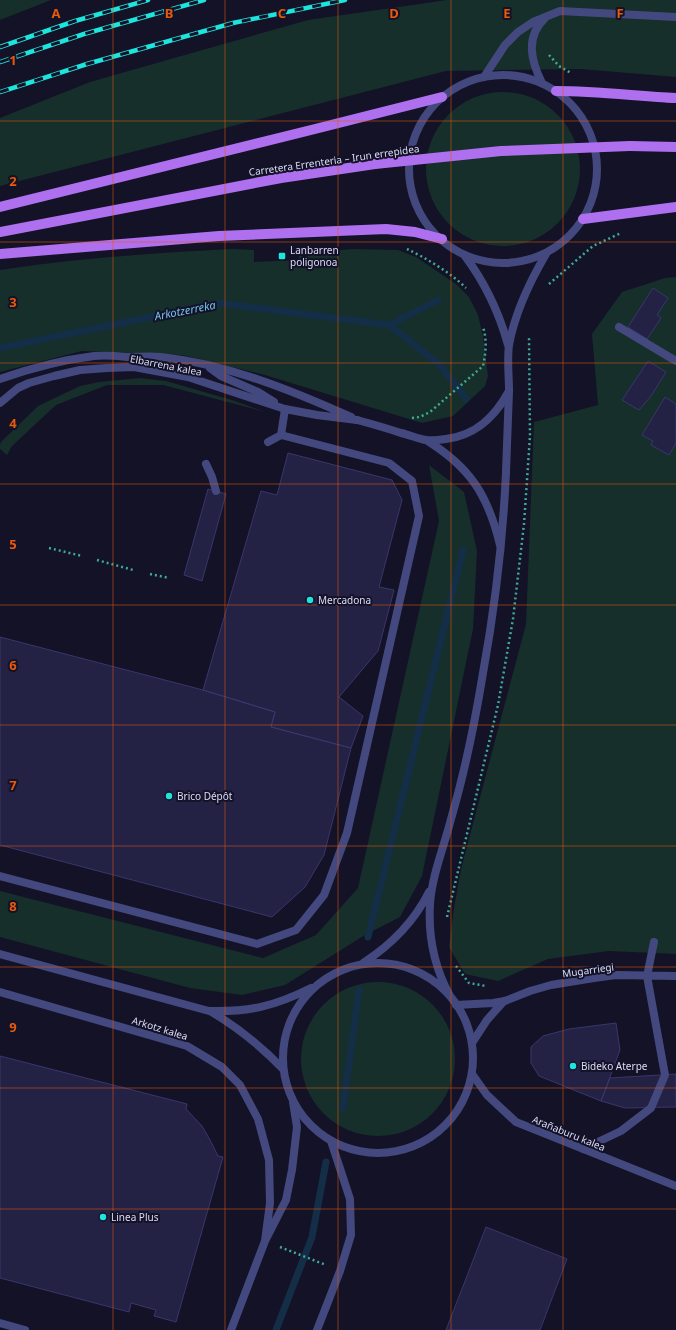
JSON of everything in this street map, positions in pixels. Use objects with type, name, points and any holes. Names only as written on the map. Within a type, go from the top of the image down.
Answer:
[{"type":"main road","points":[[556,91],[586,91],[616,95],[676,98]]},
{"type":"main road","points":[[0,207],[442,97]]},
{"type":"main road","name":"Carretera Errenteria – Irun errepidea","points":[[0,232],[281,178],[375,164],[501,152],[630,146],[676,146]]},
{"type":"main road","points":[[584,219],[676,207]]},
{"type":"main road","points":[[0,254],[219,236],[386,229],[414,232],[442,239]]},
{"type":"street","points":[[484,77],[505,45],[518,32],[549,14],[560,11],[676,18]]},
{"type":"street","points":[[542,84],[532,59],[531,47],[537,29],[549,14]]},
{"type":"street","points":[[465,256],[485,262],[506,264],[527,261],[546,254],[567,239],[584,219],[591,204],[597,175],[597,161],[595,147],[590,134],[576,110],[567,100],[556,91],[542,84],[523,77],[504,75],[484,77],[462,84],[442,97],[420,123],[413,138],[409,155],[408,172],[410,189],[416,205],[424,220],[442,239],[465,256],[477,272],[495,304],[509,348]]},
{"type":"street","points":[[314,986],[295,1010],[284,1039],[283,1069],[287,1086],[303,1117],[316,1130],[331,1141],[348,1148],[366,1152],[402,1150],[419,1144],[435,1134],[448,1122],[459,1108],[467,1091],[472,1074],[473,1058],[472,1043],[468,1028],[462,1014],[441,980],[435,962],[431,943],[430,904],[433,884],[452,817],[468,751],[483,674],[495,596],[501,546],[506,472],[509,348],[513,325],[532,278],[546,254]]},
{"type":"street","points":[[619,327],[676,361]]},
{"type":"street","name":"Elbarrena kalea","points":[[0,379],[33,368],[96,356],[160,357],[206,365],[253,378],[318,402],[357,420],[425,440],[444,452],[461,466],[487,503],[501,546]]},
{"type":"street","name":"Elbarrena kalea","points":[[206,365],[221,376],[258,392],[285,409]]},
{"type":"street","name":"Elbarrena kalea","points":[[0,403],[18,388],[54,376],[87,370],[134,367],[188,378],[285,409],[317,416],[357,420]]},
{"type":"street","name":"Elbarrena kalea","points":[[425,440],[453,438],[466,434],[477,428],[490,418],[501,405],[509,391]]},
{"type":"street","points":[[280,435],[285,409]]},
{"type":"street","points":[[0,876],[257,944],[296,930],[324,895],[347,832],[419,516],[412,481],[389,463],[280,435],[268,442]]},
{"type":"street","points":[[206,464],[216,491]]},
{"type":"street","points":[[361,964],[390,944],[403,931],[415,916],[433,884]]},
{"type":"street","points":[[583,1149],[621,1131],[651,1108],[665,1075],[647,976],[654,942]]},
{"type":"street","points":[[0,954],[210,1011],[234,1011],[266,1006],[290,999],[344,968],[361,964],[381,962],[400,965],[419,972],[436,982],[450,996]]},
{"type":"street","name":"Mugarriegi","points":[[456,1004],[481,1004],[505,1001],[530,991],[571,981],[616,975],[676,976]]},
{"type":"street","name":"Arkotz kalea","points":[[0,992],[187,1046],[222,1067],[240,1085],[258,1119],[269,1160],[270,1202],[265,1241]]},
{"type":"street","name":"Mugarriegi","points":[[472,1043],[488,1020],[505,1001]]},
{"type":"street","points":[[210,1011],[249,1037],[283,1069]]},
{"type":"street","name":"Arañaburu kalea","points":[[472,1074],[488,1095],[516,1122],[676,1186]]},
{"type":"street","name":"Arkotz kalea","points":[[232,1330],[265,1241],[286,1200],[292,1170],[297,1127],[294,1102]]},
{"type":"street","points":[[317,1330],[352,1235],[350,1199],[331,1141]]},
{"type":"street","points":[[0,1323],[25,1330]]},
{"type":"path","points":[[549,50],[549,55],[559,66],[572,74]]},
{"type":"path","points":[[547,286],[593,246],[621,233]]},
{"type":"path","points":[[402,247],[421,255],[462,284],[470,293]]},
{"type":"path","points":[[430,412],[483,366],[486,335],[482,320]]},
{"type":"path","points":[[49,548],[82,556]]},
{"type":"path","points":[[97,560],[134,570]]},
{"type":"path","points":[[150,574],[169,578]]},
{"type":"path","points":[[289,1250],[316,1260]]},
{"type":"green space","points":[[0,0],[51,0],[0,20]]},
{"type":"green space","points":[[447,0],[676,0],[676,77],[581,69],[446,71],[0,186],[0,118],[90,82],[308,20]]},
{"type":"green space","points":[[495,92],[511,92],[525,95],[539,101],[552,109],[563,120],[577,147],[580,169],[579,184],[571,205],[563,218],[552,229],[525,243],[511,246],[495,246],[481,243],[467,237],[454,229],[443,218],[429,191],[426,177],[426,161],[429,147],[435,133],[443,120],[454,109],[481,95]]},
{"type":"green space","points":[[232,249],[254,250],[254,262],[299,260],[299,254],[352,249],[398,250],[416,257],[456,284],[469,297],[478,315],[483,336],[488,376],[485,386],[453,416],[422,423],[265,375],[182,355],[82,351],[0,372],[0,270],[116,256]]},
{"type":"green space","points":[[676,277],[676,954],[609,951],[548,959],[498,981],[465,974],[449,947],[461,869],[526,624],[534,422],[598,405],[592,334],[622,292],[665,278]]},
{"type":"green space","points":[[140,378],[166,381],[235,401],[265,412],[163,385],[107,385],[56,405],[12,446],[7,455],[0,449],[1,442],[38,406],[80,386],[99,382]]},
{"type":"green space","points":[[429,465],[464,492],[477,551],[473,629],[422,876],[400,917],[365,935],[285,985],[242,995],[190,988],[0,937],[0,891],[263,958],[316,935],[358,888],[439,521]]},
{"type":"green space","points":[[370,982],[386,982],[408,988],[433,1004],[449,1029],[454,1044],[454,1074],[449,1089],[433,1114],[421,1123],[400,1133],[386,1136],[370,1136],[356,1133],[342,1127],[329,1119],[318,1108],[304,1081],[301,1067],[301,1051],[304,1037],[310,1023],[318,1010],[329,999],[356,985]]},
{"type":"building","points":[[653,288],[668,298],[657,315],[661,318],[647,339],[628,327]]},
{"type":"building","points":[[648,361],[666,372],[651,396],[639,410],[622,400]]},
{"type":"building","points":[[665,397],[676,404],[676,443],[669,455],[651,445],[653,441],[642,435]]},
{"type":"building","name":"Mercadona","points":[[288,453],[392,480],[402,500],[379,587],[394,590],[378,651],[339,697],[363,716],[351,748],[271,727],[275,712],[203,690],[261,491],[277,495]]},
{"type":"building","points":[[208,489],[226,494],[202,581],[184,575]]},
{"type":"building","name":"Brico Dépôt","points":[[0,637],[203,690],[275,712],[271,727],[351,748],[324,855],[305,887],[272,917],[0,845]]},
{"type":"building","points":[[616,1023],[620,1050],[601,1101],[539,1076],[531,1063],[531,1047],[543,1036],[569,1029]]},
{"type":"building","name":"Linea Plus","points":[[0,1056],[187,1104],[186,1109],[202,1126],[218,1156],[223,1157],[176,1322],[154,1316],[156,1310],[131,1303],[129,1312],[0,1278]]},
{"type":"building","points":[[676,1074],[676,1107],[625,1108],[601,1101],[610,1078]]},
{"type":"building","points":[[486,1227],[567,1259],[540,1330],[446,1330]]},
{"type":"waterway","name":"Arkotzerreka","points":[[0,348],[218,303],[389,325],[438,300]]},
{"type":"waterway","points":[[389,325],[439,364],[466,399]]},
{"type":"waterway","points":[[368,937],[463,550]]},
{"type":"waterway","points":[[343,1108],[359,990]]},
{"type":"waterway","points":[[276,1330],[312,1237],[326,1162]]},
{"type":"railway","points":[[0,47],[75,21],[148,0]]},
{"type":"railway","points":[[0,62],[84,34],[204,0]]},
{"type":"railway","points":[[0,92],[87,64],[233,23],[345,0]]},
{"type":"place","name":"Lanbarren poligonoa","points":[[282,256]]},
{"type":"place","name":"Mercadona","points":[[310,600]]},
{"type":"place","name":"Brico Dépôt","points":[[169,796]]},
{"type":"place","name":"Bideko Aterpe","points":[[573,1066]]},
{"type":"place","name":"Linea Plus","points":[[103,1217]]}]
